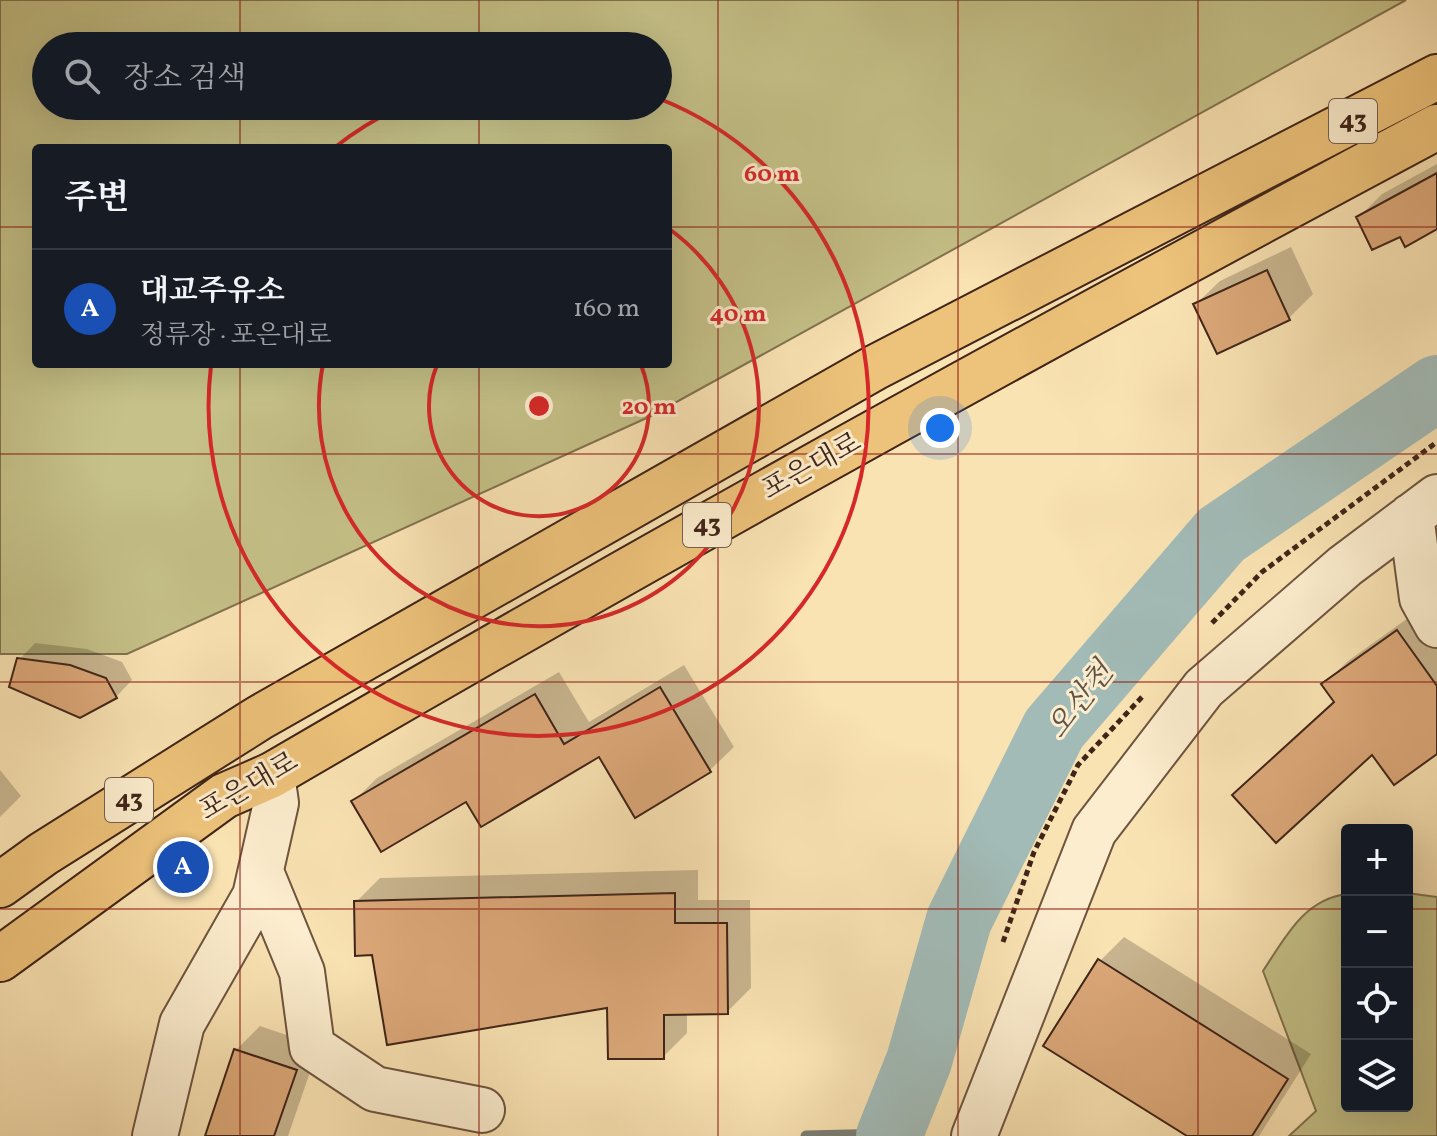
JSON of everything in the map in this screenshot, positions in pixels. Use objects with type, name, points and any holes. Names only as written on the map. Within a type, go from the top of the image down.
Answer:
[{"type":"highway","points":[[1269,165],[1437,58]]},
{"type":"highway","name":"포은대로","points":[[0,885],[259,718],[409,629],[876,367],[1437,77]]},
{"type":"highway","name":"포은대로","points":[[0,959],[224,796],[272,775],[554,610],[1098,308],[1437,127]]},
{"type":"street","points":[[1424,507],[1422,598],[1437,625]]},
{"type":"street","points":[[974,1136],[1094,831],[1204,688],[1345,566],[1424,507]]},
{"type":"street","points":[[155,1136],[182,1024],[255,896],[276,803],[272,775]]},
{"type":"street","points":[[261,872],[302,972],[312,1047],[375,1089],[482,1110]]},
{"type":"shaded area","points":[[0,0],[1406,0],[651,416],[127,654],[0,654]]},
{"type":"shaded area","points":[[1413,894],[1437,897],[1437,1136],[1289,1136],[1316,1111],[1263,971],[1297,922],[1332,897],[1341,895],[1341,1112],[1413,1112]]},
{"type":"building","points":[[1437,173],[1437,229],[1405,247],[1400,237],[1372,250],[1356,217]]},
{"type":"building","points":[[1267,270],[1290,320],[1217,354],[1193,304]]},
{"type":"building","points":[[1397,630],[1437,686],[1437,754],[1394,785],[1372,755],[1276,843],[1232,795],[1334,702],[1321,684]]},
{"type":"building","points":[[17,658],[70,665],[106,678],[117,698],[80,718],[9,687]]},
{"type":"building","points":[[660,687],[711,772],[635,818],[599,757],[481,827],[466,802],[381,852],[351,801],[535,694],[564,744]]},
{"type":"building","points":[[675,893],[675,923],[727,923],[728,1014],[664,1015],[664,1059],[608,1059],[607,1008],[387,1045],[372,955],[355,956],[354,901]]},
{"type":"building","points":[[1098,959],[1288,1079],[1252,1136],[1187,1136],[1043,1046]]},
{"type":"building","points":[[234,1049],[297,1070],[274,1136],[205,1136]]},
{"type":"waterway","name":"오산천","points":[[889,1136],[919,1061],[959,920],[1054,729],[1221,535],[1437,388]]},
{"type":"waterway","points":[[806,1136],[890,1134]]},
{"type":"place","name":"대교주유소","points":[[183,867]]}]
